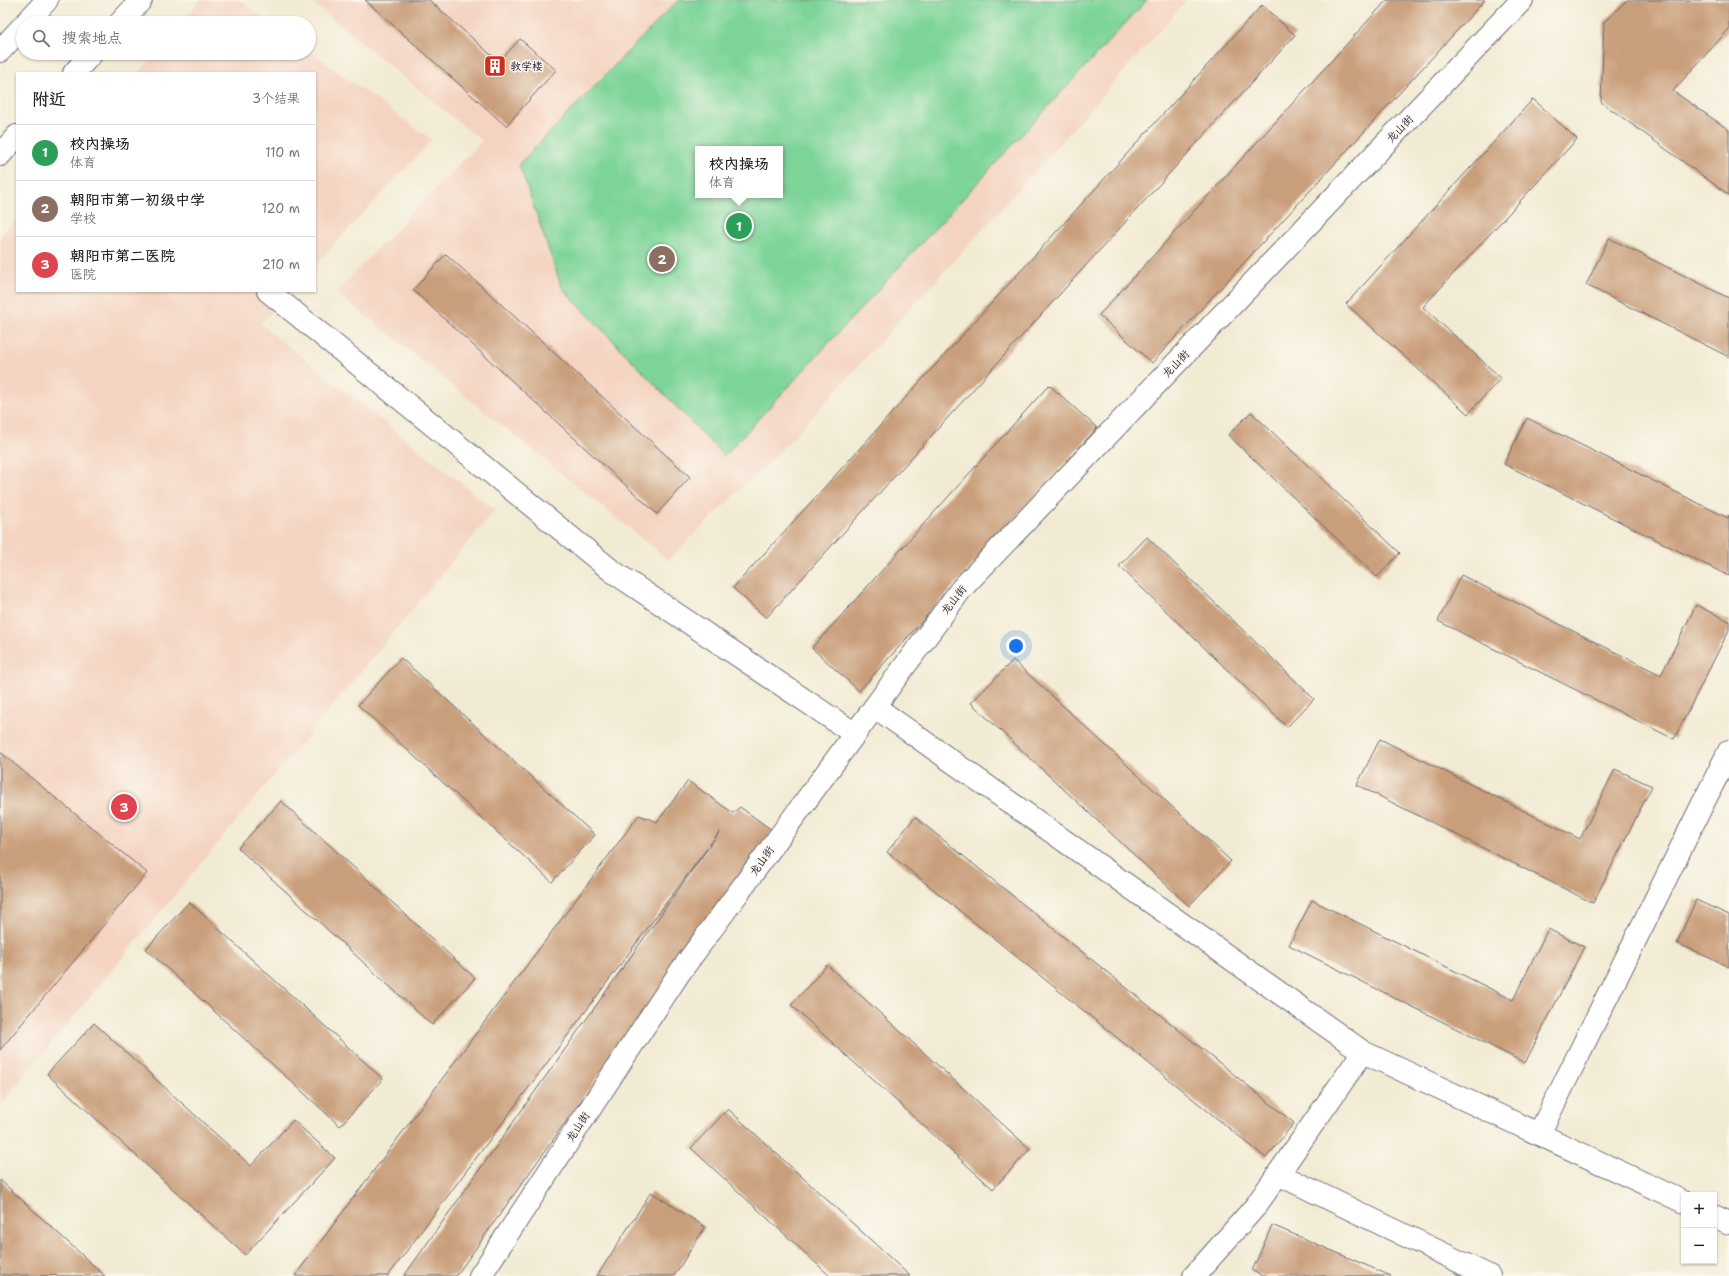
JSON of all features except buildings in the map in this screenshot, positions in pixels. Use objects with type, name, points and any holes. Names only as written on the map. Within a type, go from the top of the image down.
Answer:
[{"type":"street","points":[[32,16],[47,0]]},
{"type":"street","points":[[126,16],[141,0]]},
{"type":"street","name":"龙山街","points":[[480,1276],[680,972],[962,588],[1522,0]]},
{"type":"street","points":[[0,51],[16,34]]},
{"type":"street","points":[[75,72],[86,60]]},
{"type":"street","points":[[0,155],[16,137]]},
{"type":"street","points":[[269,292],[612,571],[855,734]]},
{"type":"street","points":[[875,707],[1363,1052],[1681,1201]]},
{"type":"street","points":[[1539,1134],[1729,751]]},
{"type":"street","points":[[1194,1276],[1255,1207],[1363,1052]]},
{"type":"street","points":[[1278,1174],[1490,1276]]},
{"type":"street","points":[[1717,1218],[1729,1224]]},
{"type":"shaded area","points":[[200,0],[239,0],[261,16],[187,16]]},
{"type":"shaded area","points":[[309,0],[1187,0],[986,226],[787,444],[668,560],[373,321],[335,293],[482,141]]},
{"type":"shaded area","points":[[316,56],[432,140],[316,264],[316,72],[140,72],[150,60],[316,60]]},
{"type":"shaded area","points":[[16,218],[16,292],[290,292],[260,324],[495,510],[0,1105],[0,237]]},
{"type":"green space","points":[[678,0],[1147,0],[724,456],[562,288],[519,164]]},
{"type":"place","name":"教学楼","points":[[495,66]]},
{"type":"place","name":"校内操场","points":[[739,226]]},
{"type":"place","name":"朝阳市第一初级中学","points":[[662,259]]},
{"type":"place","name":"朝阳市第二医院","points":[[124,807]]}]
